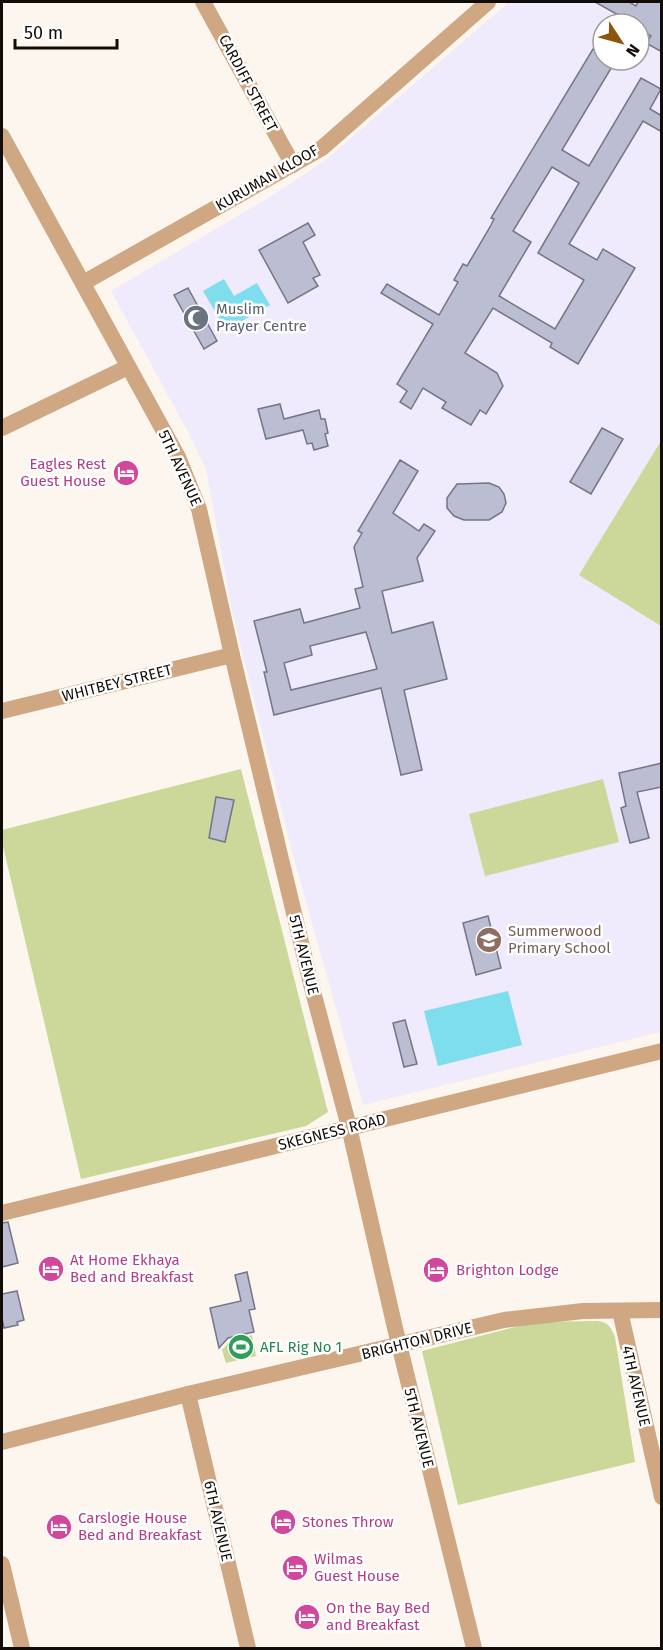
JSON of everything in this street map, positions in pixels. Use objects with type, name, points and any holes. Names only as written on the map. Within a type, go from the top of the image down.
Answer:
[{"type":"street","name":"CARDIFF STREET","points":[[203,2],[293,165]]},
{"type":"street","name":"KURUMAN KLOOF","points":[[82,283],[322,148],[488,2]]},
{"type":"street","name":"5TH AVENUE","points":[[2,136],[178,457],[194,492],[214,568],[232,655],[311,984],[349,1127],[399,1345],[474,1648]]},
{"type":"street","points":[[2,428],[128,367]]},
{"type":"street","name":"WHITBEY STREET","points":[[2,711],[232,655]]},
{"type":"street","name":"SKEGNESS ROAD","points":[[2,1213],[662,1051]]},
{"type":"street","name":"BRIGHTON DRIVE","points":[[2,1442],[188,1394],[524,1316],[583,1311],[662,1310]]},
{"type":"street","name":"4TH AVENUE","points":[[620,1311],[662,1497]]},
{"type":"street","name":"6TH AVENUE","points":[[188,1394],[248,1648]]},
{"type":"street","points":[[2,1564],[22,1648]]},
{"type":"shaded area","points":[[509,2],[661,2],[661,1032],[363,1105],[291,848],[232,611],[206,469],[111,291],[268,198],[323,162]]},
{"type":"green space","points":[[661,441],[661,626],[579,575]]},
{"type":"green space","points":[[241,769],[328,1112],[306,1126],[81,1179],[2,842],[2,830]]},
{"type":"green space","points":[[603,779],[619,842],[485,876],[469,814]]},
{"type":"green space","points":[[597,1321],[609,1326],[615,1337],[635,1462],[458,1505],[422,1351],[534,1322]]},
{"type":"green space","points":[[252,1335],[256,1356],[226,1363],[222,1350],[230,1341]]},
{"type":"water","points":[[224,279],[234,296],[257,283],[270,305],[226,330],[203,291]]},
{"type":"water","points":[[508,991],[522,1045],[438,1066],[424,1011]]},
{"type":"building","points":[[595,2],[629,2],[636,6],[638,2],[662,2],[662,52],[651,46],[651,12],[613,12]]},
{"type":"building","points":[[591,52],[591,72],[609,72],[562,150],[589,166],[641,78],[661,89],[650,109],[662,116],[662,132],[643,121],[569,244],[597,260],[603,249],[635,268],[578,364],[550,347],[552,343],[493,308],[465,353],[497,373],[503,386],[486,414],[480,410],[471,425],[442,408],[446,402],[423,388],[411,409],[400,402],[407,391],[397,384],[433,324],[381,293],[387,284],[439,315],[458,282],[454,280],[463,264],[467,266],[494,219],[491,218]],"holes":[[[552,167],[579,183],[538,253],[584,280],[555,329],[499,296],[531,242],[513,231]]]},
{"type":"building","points":[[308,223],[315,235],[303,242],[320,275],[313,278],[318,286],[288,303],[259,250]]},
{"type":"building","name":"Muslim Prayer Centre","points":[[188,288],[217,341],[204,349],[174,295]]},
{"type":"building","points":[[280,404],[284,419],[319,410],[321,419],[325,419],[328,446],[314,450],[312,443],[307,444],[303,430],[266,439],[258,409]]},
{"type":"building","points":[[602,428],[623,439],[591,494],[570,482]]},
{"type":"building","points":[[400,460],[418,471],[393,513],[419,531],[424,524],[435,531],[417,558],[423,581],[382,591],[392,633],[433,622],[447,679],[404,690],[422,770],[401,775],[381,688],[274,715],[264,672],[267,672],[254,621],[300,609],[304,623],[360,608],[355,589],[363,587],[354,547],[362,533],[358,531]],"holes":[[[366,632],[377,669],[291,690],[284,663],[312,655],[310,646]]]},
{"type":"building","points":[[489,483],[499,487],[506,503],[502,512],[489,520],[464,520],[454,516],[447,508],[447,498],[457,484]]},
{"type":"building","points":[[662,763],[662,787],[637,792],[649,838],[630,843],[621,808],[626,806],[619,773]]},
{"type":"building","points":[[216,797],[234,800],[225,842],[209,838]]},
{"type":"building","points":[[488,916],[501,968],[476,975],[463,923]]},
{"type":"building","points":[[405,1020],[417,1064],[404,1067],[393,1023]]},
{"type":"building","points":[[8,1222],[18,1263],[2,1267],[2,1223]]},
{"type":"building","points":[[247,1272],[255,1309],[249,1310],[254,1332],[228,1338],[219,1348],[210,1308],[241,1301],[235,1275]]},
{"type":"building","points":[[17,1291],[24,1320],[17,1322],[18,1325],[4,1328],[2,1294]]},
{"type":"place","name":"Muslim Prayer Centre","points":[[196,318]]},
{"type":"place","name":"Eagles Rest Guest House","points":[[126,473]]},
{"type":"place","name":"Summerwood Primary School","points":[[489,940]]},
{"type":"place","name":"At Home Ekhaya Bed and Breakfast","points":[[51,1269]]},
{"type":"place","name":"Brighton Lodge","points":[[436,1270]]},
{"type":"place","name":"AFL Rig No 1","points":[[241,1347]]},
{"type":"place","name":"Stones Throw","points":[[283,1522]]},
{"type":"place","name":"Carslogie House Bed and Breakfast","points":[[59,1527]]},
{"type":"place","name":"Wilmas Guest House","points":[[295,1568]]},
{"type":"place","name":"On the Bay Bed and Breakfast","points":[[307,1617]]}]
